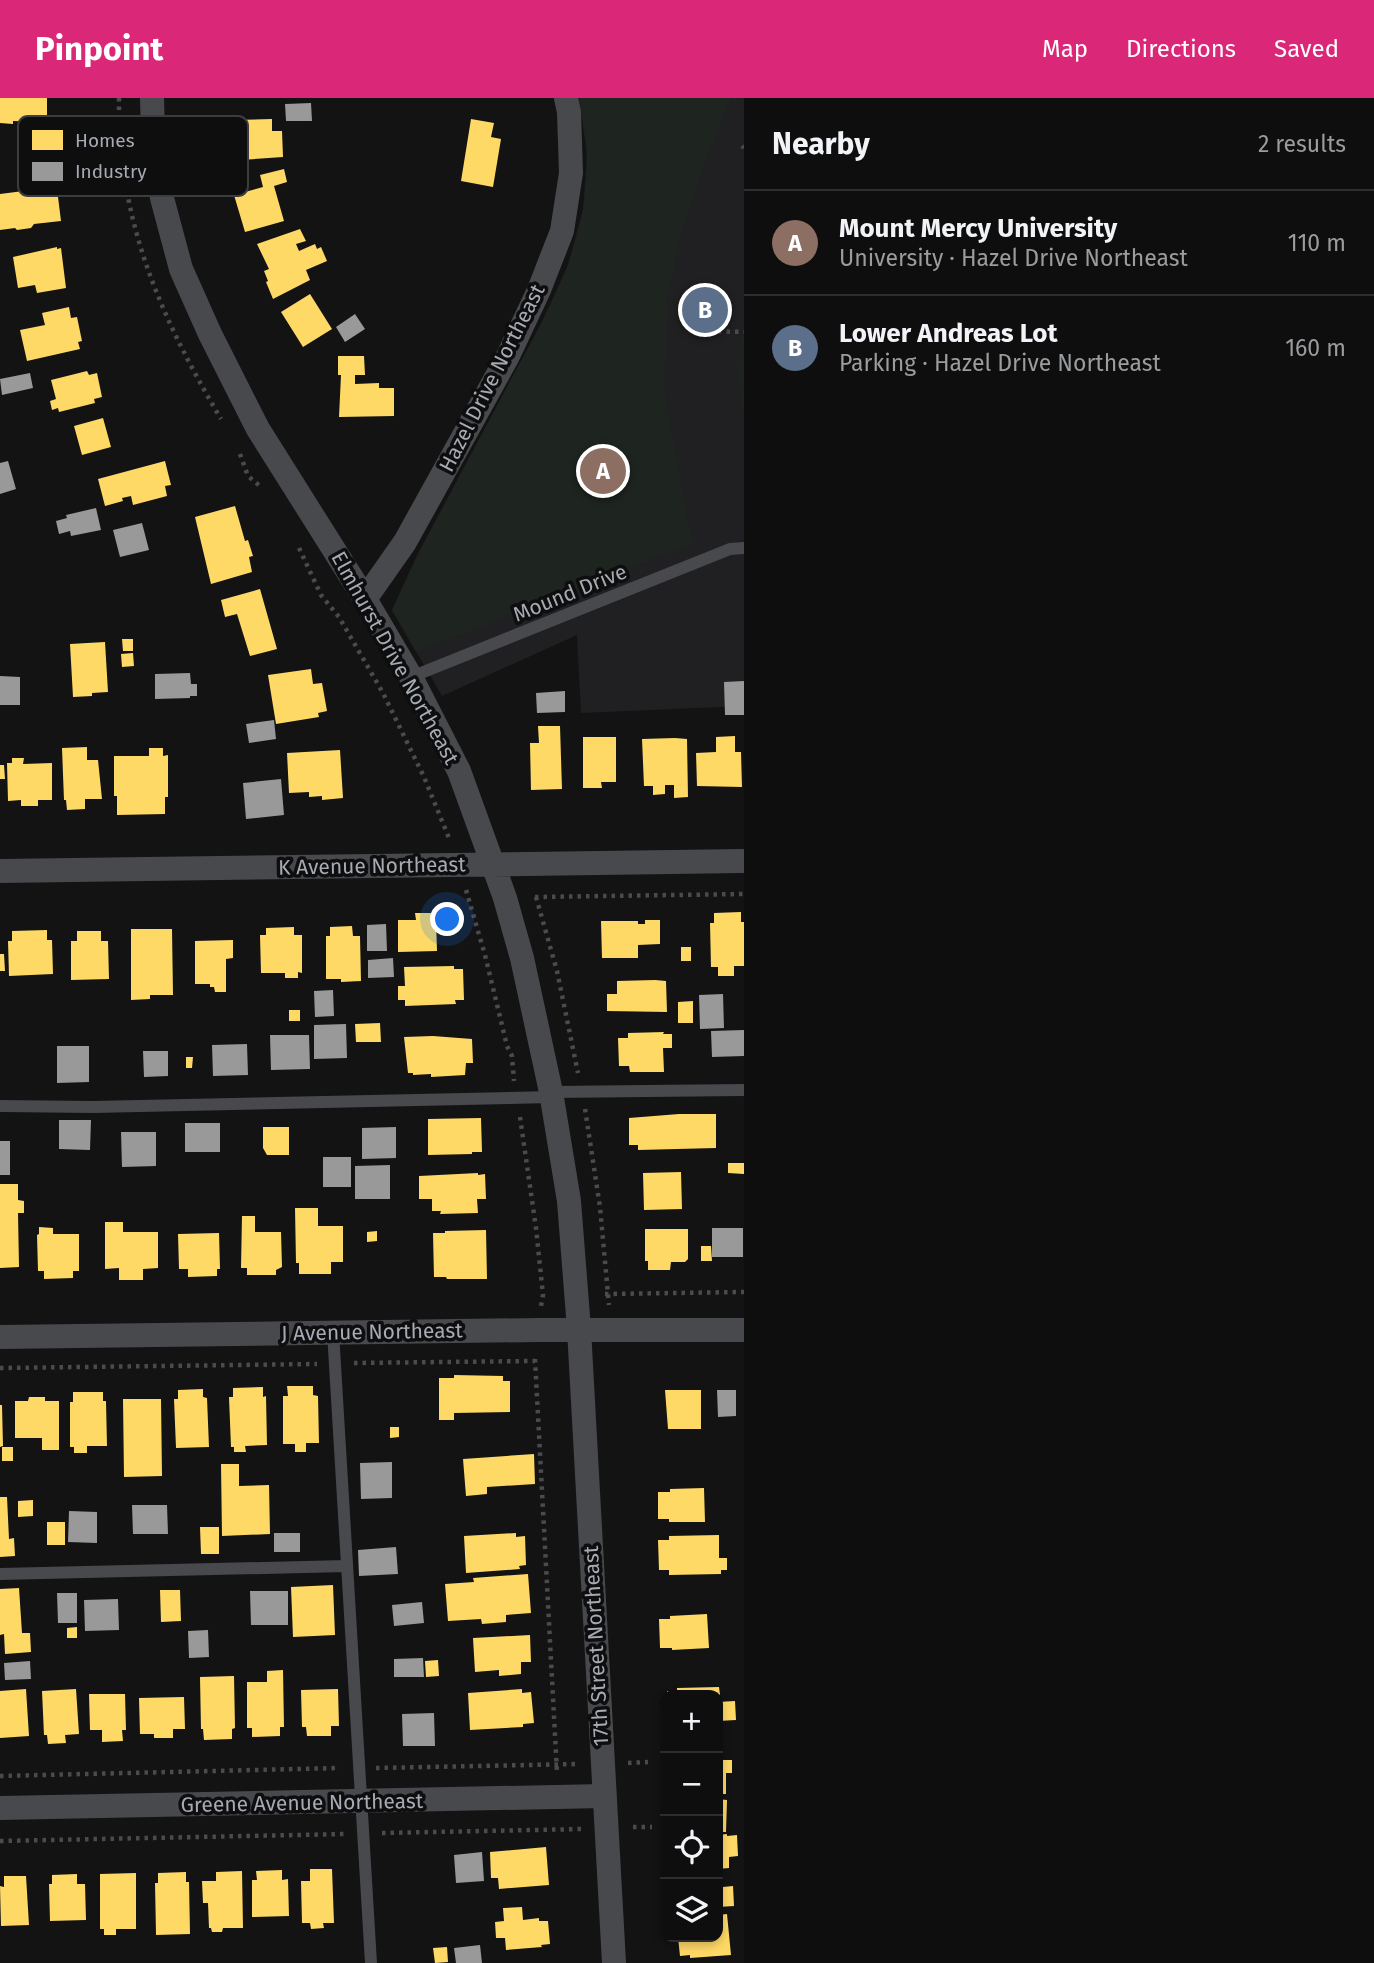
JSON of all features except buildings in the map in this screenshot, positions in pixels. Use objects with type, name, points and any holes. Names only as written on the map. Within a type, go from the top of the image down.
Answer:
[{"type":"street","name":"Elmhurst Drive Northeast","points":[[152,98],[152,116]]},
{"type":"street","name":"Hazel Drive Northeast","points":[[365,599],[405,542],[508,356],[539,290],[562,231],[571,173],[566,98]]},
{"type":"street","name":"Elmhurst Drive Northeast","points":[[162,196],[181,269],[209,334],[258,429],[411,677],[459,771],[493,864],[522,958],[552,1094],[569,1201],[579,1329]]},
{"type":"street","name":"K Avenue Northeast","points":[[0,871],[744,861]]},
{"type":"street","name":"J Avenue Northeast","points":[[0,1338],[579,1329],[744,1330]]},
{"type":"street","name":"17th Street Northeast","points":[[579,1329],[614,1963]]},
{"type":"street","name":"Greene Avenue Northeast","points":[[0,1808],[604,1796]]},
{"type":"lane","name":"Mound Drive","points":[[411,677],[730,549],[744,548]]},
{"type":"lane","points":[[0,1106],[93,1107],[744,1090]]},
{"type":"lane","points":[[333,1332],[371,1963]]},
{"type":"lane","points":[[0,1574],[346,1566]]},
{"type":"path","points":[[701,331],[744,332]]},
{"type":"path","points":[[530,897],[744,894]]},
{"type":"path","points":[[597,1294],[744,1292]]},
{"type":"path","points":[[536,1348],[558,1784]]},
{"type":"path","points":[[0,1368],[535,1361]]},
{"type":"path","points":[[624,1763],[648,1762]]},
{"type":"path","points":[[0,1776],[582,1764]]},
{"type":"path","points":[[625,1827],[652,1827]]},
{"type":"path","points":[[0,1841],[583,1829]]},
{"type":"shaded area","points":[[579,98],[744,98],[744,706],[581,713],[577,635],[442,696],[392,610],[417,555],[540,326],[568,265],[583,209],[587,155]]},
{"type":"shaded area","points":[[579,98],[731,98],[705,162],[681,233],[667,302],[664,389],[694,543],[416,652],[392,610],[435,522],[544,318],[564,275],[579,231],[587,153]]},
{"type":"shaded area","points":[[741,336],[744,337],[744,417],[738,377]]},
{"type":"place","name":"Lower Andreas Lot","points":[[705,310]]},
{"type":"place","name":"Mount Mercy University","points":[[603,471]]}]
